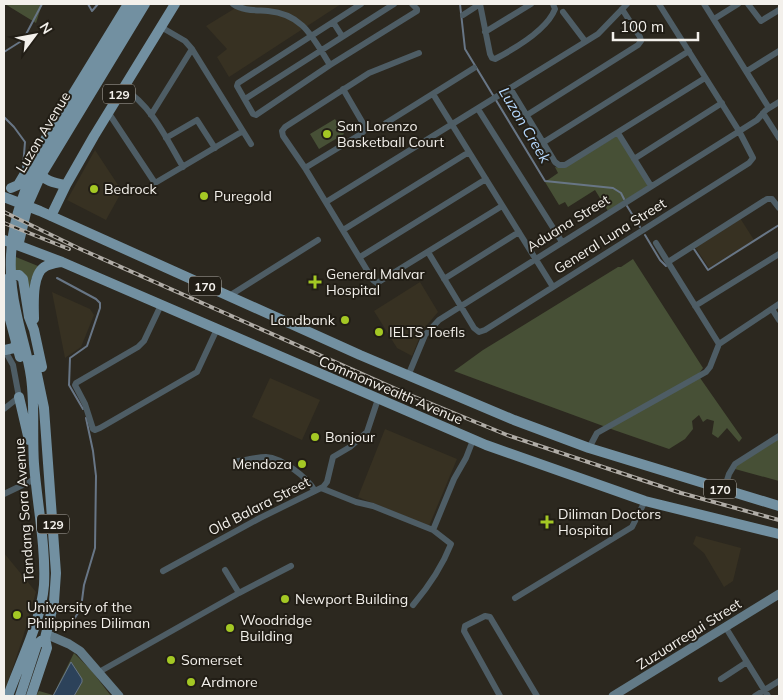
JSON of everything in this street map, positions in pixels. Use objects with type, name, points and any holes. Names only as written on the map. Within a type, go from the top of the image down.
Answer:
[{"type":"main road","name":"Luzon Avenue","points":[[8,186],[18,185],[128,4]]},
{"type":"main road","name":"Luzon Avenue","points":[[24,344],[17,252],[28,204],[35,186],[76,110],[137,4]]},
{"type":"main road","name":"Luzon Avenue","points":[[76,110],[145,4]]},
{"type":"main road","name":"129","points":[[51,216],[66,185],[108,112],[175,4]]},
{"type":"main road","points":[[34,158],[35,166],[40,176],[52,182],[66,185]]},
{"type":"main road","name":"Commonwealth Avenue","points":[[8,186],[35,204],[40,211]]},
{"type":"main road","name":"Commonwealth Avenue","points":[[4,197],[40,211],[408,376],[514,420],[589,448],[779,506]]},
{"type":"main road","points":[[4,230],[26,249]]},
{"type":"main road","name":"Commonwealth Avenue","points":[[4,240],[62,262],[473,440],[645,501],[779,534]]},
{"type":"main road","points":[[34,330],[34,300],[38,275],[46,266],[62,262]]},
{"type":"main road","points":[[5,352],[24,344],[8,312],[4,288],[7,279],[19,275],[23,279],[29,317],[34,330],[43,374],[44,408]]},
{"type":"main road","name":"Tandang Sora Avenue","points":[[24,344],[44,408],[56,573],[54,602],[45,636],[47,648],[31,696]]},
{"type":"main road","name":"Tandang Sora Avenue","points":[[8,696],[34,627],[43,592],[43,560],[34,462],[31,379],[24,344]]},
{"type":"main road","points":[[19,397],[34,462]]},
{"type":"main road","name":"Tandang Sora Avenue","points":[[20,696],[37,644],[45,636]]},
{"type":"street","points":[[233,4],[241,8],[274,12],[287,16],[303,25],[330,65]]},
{"type":"street","points":[[361,4],[237,84],[255,115],[330,65],[417,11],[418,9],[412,4]]},
{"type":"street","points":[[245,99],[394,4]]},
{"type":"street","points":[[463,15],[480,4],[492,58],[495,58],[535,34],[554,7]]},
{"type":"street","points":[[485,32],[532,4]]},
{"type":"street","points":[[326,202],[602,30],[627,4]]},
{"type":"street","points":[[659,4],[739,131]]},
{"type":"street","points":[[704,4],[747,71],[779,138]]},
{"type":"street","points":[[714,19],[738,4]]},
{"type":"street","points":[[748,4],[761,21],[779,10]]},
{"type":"street","points":[[527,115],[638,46],[641,42],[640,37],[622,9]]},
{"type":"street","points":[[563,12],[585,41]]},
{"type":"street","points":[[333,22],[342,36]]},
{"type":"street","points":[[161,27],[186,41],[192,48],[252,144]]},
{"type":"street","points":[[151,115],[192,48]]},
{"type":"street","points":[[544,142],[689,51]]},
{"type":"street","points":[[747,71],[779,51]]},
{"type":"street","points":[[418,53],[377,69],[343,89],[286,127],[282,131],[283,136],[305,168],[373,280],[377,283],[502,206]]},
{"type":"street","points":[[386,123],[474,68]]},
{"type":"street","points":[[510,88],[555,162],[559,165],[565,164],[618,133],[705,78]]},
{"type":"street","points":[[123,88],[141,101],[183,167]]},
{"type":"street","points":[[305,168],[365,130],[343,89]]},
{"type":"street","points":[[433,94],[553,287]]},
{"type":"street","name":"Aduana Street","points":[[408,376],[425,335],[431,327],[460,305],[757,120],[766,110],[779,102]]},
{"type":"street","points":[[634,159],[722,103]]},
{"type":"street","points":[[478,108],[562,242]]},
{"type":"street","points":[[108,112],[153,182],[157,182],[243,131]]},
{"type":"street","points":[[166,138],[197,120],[215,148]]},
{"type":"street","name":"General Luna Street","points":[[460,305],[474,328],[479,332],[485,330],[749,163],[753,158],[739,131]]},
{"type":"street","points":[[618,133],[651,186]]},
{"type":"street","points":[[343,230],[469,152]]},
{"type":"street","points":[[360,257],[486,179]]},
{"type":"street","points":[[668,262],[766,199],[772,199],[779,208]]},
{"type":"street","points":[[444,279],[519,232]]},
{"type":"street","points":[[229,296],[318,240]]},
{"type":"street","points":[[656,243],[719,344]]},
{"type":"street","points":[[428,252],[460,305]]},
{"type":"street","points":[[695,306],[779,254]]},
{"type":"street","points":[[589,448],[597,433],[706,372],[710,368],[719,344],[779,304]]},
{"type":"street","points":[[161,305],[144,341],[138,347],[76,383],[75,386],[85,404],[93,429],[100,428],[197,372],[216,329]]},
{"type":"street","points":[[772,309],[779,320]]},
{"type":"street","points":[[4,409],[19,397],[15,373],[5,352]]},
{"type":"street","name":"Old Balara Street","points":[[163,571],[318,490],[327,482],[333,458],[350,447],[367,432],[378,399]]},
{"type":"street","points":[[724,490],[728,474],[735,464],[779,436]]},
{"type":"street","points":[[433,530],[454,478],[466,458],[473,440]]},
{"type":"street","points":[[238,461],[264,457],[276,459],[306,479],[318,490],[373,506],[433,530],[452,544],[438,572],[413,605]]},
{"type":"street","points":[[4,494],[36,479]]},
{"type":"street","points":[[515,598],[632,527],[645,501]]},
{"type":"street","points":[[99,672],[291,566]]},
{"type":"street","points":[[225,570],[239,593]]},
{"type":"street","name":"Zuzuarregui Street","points":[[613,696],[779,594]]},
{"type":"street","points":[[500,696],[464,631],[465,626],[485,616],[490,617],[537,696]]},
{"type":"street","points":[[726,628],[766,693]]},
{"type":"street","points":[[45,636],[69,644],[80,651],[119,696]]},
{"type":"street","points":[[722,679],[747,662]]},
{"type":"street","points":[[755,696],[766,693],[779,681]]},
{"type":"shaded area","points":[[242,4],[341,4],[229,77],[217,57],[227,49],[206,26]]},
{"type":"shaded area","points":[[95,150],[122,191],[106,220],[67,200]]},
{"type":"shaded area","points":[[740,218],[754,240],[709,268],[695,247]]},
{"type":"shaded area","points":[[420,282],[438,312],[422,331],[412,356],[397,348],[374,311]]},
{"type":"shaded area","points":[[52,292],[90,309],[94,315],[81,347],[65,358]]},
{"type":"shaded area","points":[[270,378],[320,400],[302,440],[252,417]]},
{"type":"shaded area","points":[[385,429],[457,459],[429,526],[358,497]]},
{"type":"shaded area","points":[[696,536],[741,548],[733,581],[724,587],[704,553],[693,544]]},
{"type":"shaded area","name":"University of the Philippines Diliman","points":[[4,553],[36,592],[4,694]]},
{"type":"green space","points":[[5,4],[42,4],[36,23]]},
{"type":"green space","name":"San Lorenzo Basketball Court","points":[[335,119],[344,134],[319,149],[310,134]]},
{"type":"green space","points":[[617,136],[649,185],[608,211],[595,190],[568,207],[565,202],[559,205],[545,182],[558,173],[555,167],[563,168]]},
{"type":"green space","points":[[6,253],[38,266],[31,279],[29,300],[25,280],[6,275]]},
{"type":"green space","points":[[633,259],[703,368],[698,375],[742,438],[739,442],[727,428],[718,438],[712,434],[714,421],[707,419],[703,422],[699,415],[692,421],[693,429],[685,439],[669,449],[454,371],[483,350]]},
{"type":"green space","points":[[779,438],[779,481],[735,469],[737,463]]},
{"type":"green space","points":[[74,653],[91,670],[111,696],[36,696],[39,691],[53,695]]},
{"type":"water","points":[[71,662],[82,682],[74,696],[53,696]]},
{"type":"waterway","points":[[4,52],[23,40],[42,4]]},
{"type":"waterway","points":[[88,4],[92,11],[98,4]]},
{"type":"waterway","name":"Luzon Creek","points":[[460,4],[465,49],[545,181],[613,188],[621,193],[624,199]]},
{"type":"waterway","points":[[4,117],[25,142],[23,167]]},
{"type":"waterway","name":"Luzon Creek","points":[[627,206],[640,227]]},
{"type":"waterway","name":"Luzon Creek","points":[[694,249],[708,270],[779,225]]},
{"type":"waterway","name":"Luzon Creek","points":[[645,235],[660,260],[666,266]]},
{"type":"waterway","points":[[57,278],[100,303],[87,346],[70,358],[69,385],[83,409]]},
{"type":"waterway","points":[[70,626],[81,608],[84,585],[95,548],[96,476],[86,418]]},
{"type":"railway","points":[[4,212],[78,248],[405,393],[507,435],[681,493],[779,520]]},
{"type":"railway","points":[[4,223],[69,249]]},
{"type":"place","name":"San Lorenzo Basketball Court","points":[[327,134]]},
{"type":"place","name":"Bedrock","points":[[94,189]]},
{"type":"place","name":"Puregold","points":[[204,196]]},
{"type":"place","name":"General Malvar Hospital","points":[[315,282]]},
{"type":"place","name":"Landbank","points":[[345,320]]},
{"type":"place","name":"IELTS Toefls","points":[[379,332]]},
{"type":"place","name":"Bonjour","points":[[315,437]]},
{"type":"place","name":"Mendoza","points":[[302,464]]},
{"type":"place","name":"Diliman Doctors Hospital","points":[[547,522]]},
{"type":"place","name":"Newport Building","points":[[285,599]]},
{"type":"place","name":"University of the Philippines Diliman","points":[[17,615]]},
{"type":"place","name":"Woodridge Building","points":[[230,628]]},
{"type":"place","name":"Somerset","points":[[171,660]]},
{"type":"place","name":"Ardmore","points":[[191,682]]}]
